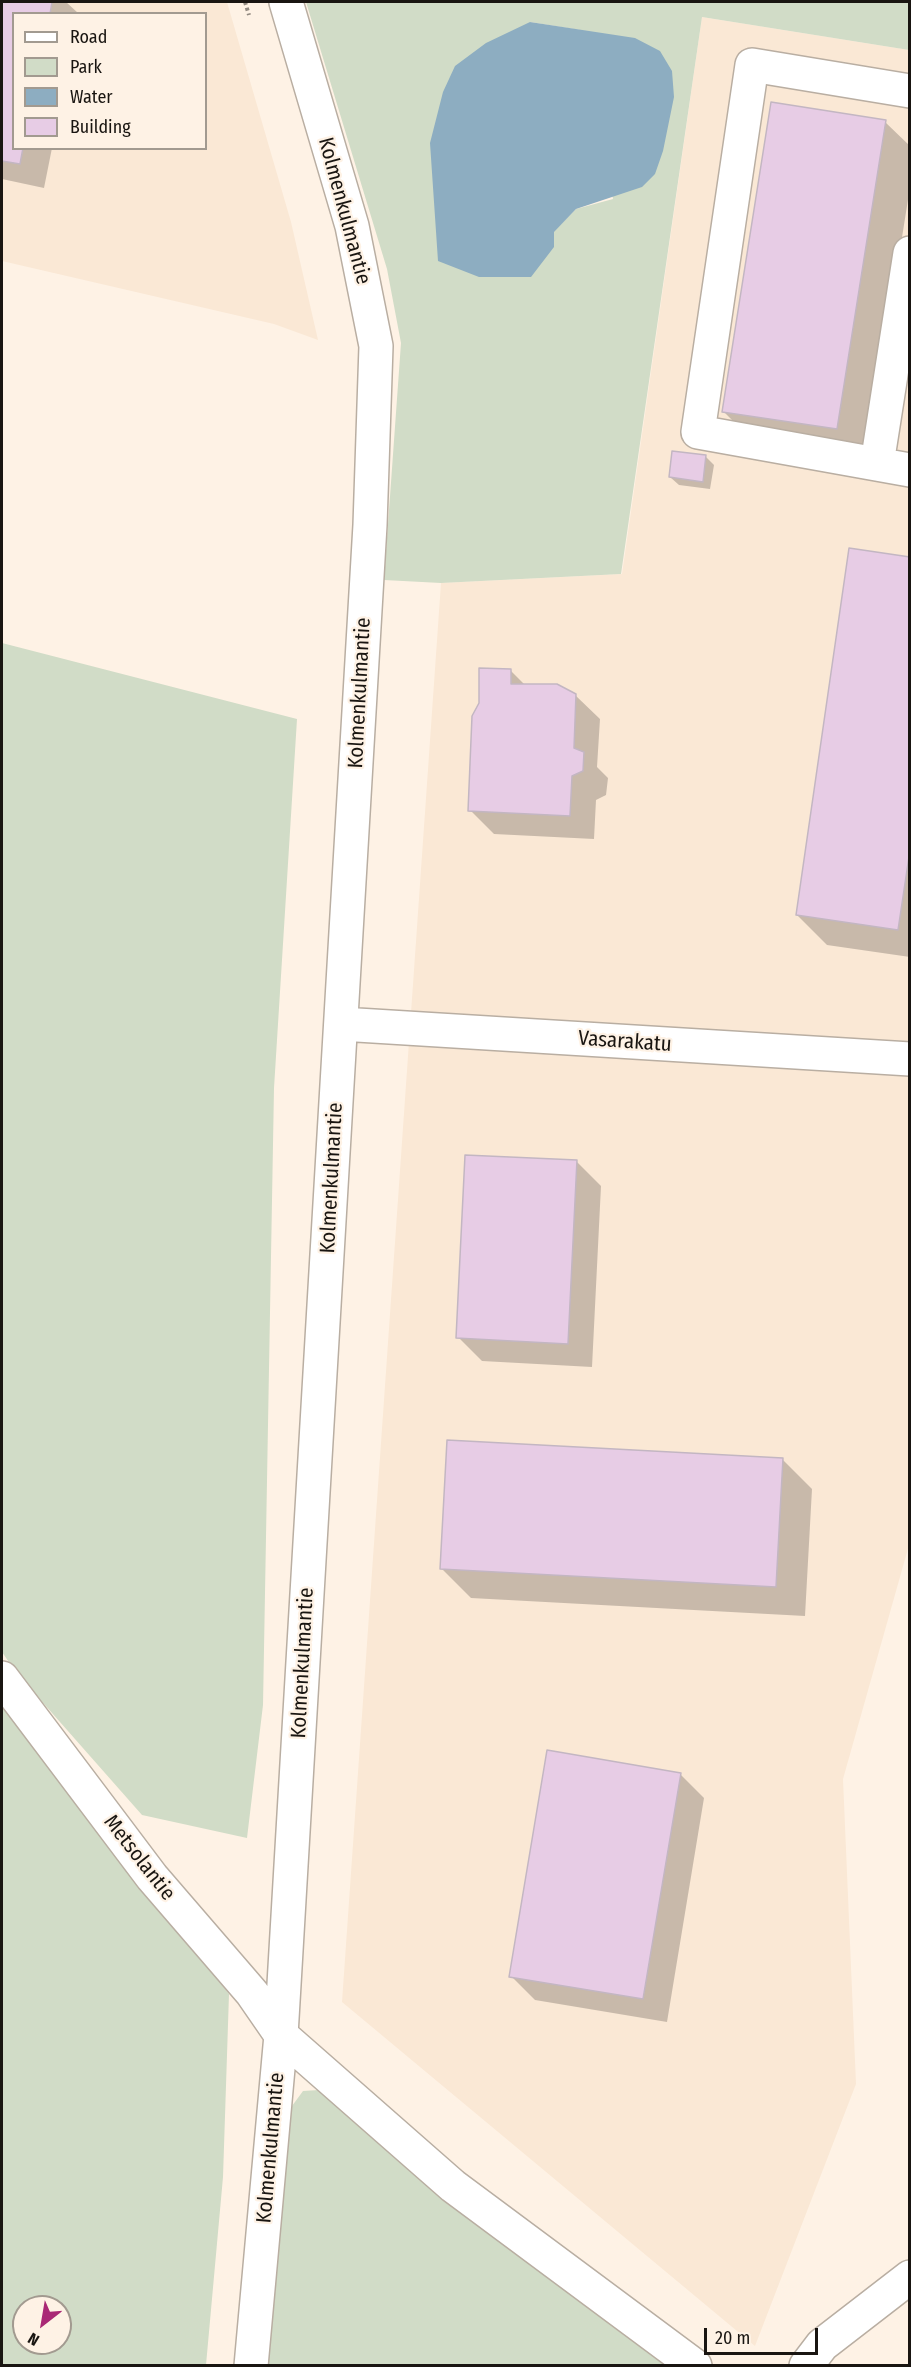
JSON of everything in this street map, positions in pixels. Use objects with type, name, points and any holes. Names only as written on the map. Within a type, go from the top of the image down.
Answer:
[{"type":"street","name":"Kolmenkulmantie","points":[[251,2366],[281,2035],[369,537],[376,346],[352,226],[286,2]]},
{"type":"street","points":[[909,91],[752,64],[698,432],[909,470]]},
{"type":"street","points":[[878,464],[909,253]]},
{"type":"street","name":"Vasarakatu","points":[[341,1024],[909,1059]]},
{"type":"street","name":"Metsolantie","points":[[2,1678],[153,1877],[252,1993],[281,2035],[453,2186],[695,2366]]},
{"type":"street","points":[[806,2366],[822,2345],[909,2277]]},
{"type":"path","points":[[244,2],[252,24]]},
{"type":"shaded area","points":[[2,2],[227,2],[291,222],[318,340],[274,324],[2,261]]},
{"type":"shaded area","points":[[702,17],[909,50],[909,1545],[843,1779],[856,2084],[755,2346],[342,2002],[441,583],[622,574]]},
{"type":"green space","points":[[306,2],[909,2],[909,50],[702,17],[621,574],[441,583],[384,580],[401,343],[387,269]],"holes":[[[530,22],[580,30],[613,199],[576,209],[553,232]]]},
{"type":"green space","points":[[2,643],[297,719],[274,1088],[263,1705],[247,1838],[142,1815],[15,1671],[2,1652]]},
{"type":"green space","points":[[2,1699],[229,1994],[223,2177],[206,2365],[2,2365]]},
{"type":"green space","points":[[319,2090],[448,2198],[667,2365],[265,2366],[292,2106],[303,2091]]},
{"type":"water","points":[[530,22],[635,38],[660,51],[672,71],[674,97],[663,151],[655,174],[642,187],[576,209],[554,232],[554,247],[531,277],[479,277],[438,261],[430,143],[443,92],[455,66],[486,43]]},
{"type":"building","points":[[2,2],[52,2],[50,12],[12,12],[12,150],[23,150],[20,164],[2,161]]},
{"type":"building","points":[[771,102],[886,120],[837,429],[722,412]]},
{"type":"building","points":[[672,451],[706,455],[703,482],[669,477]]},
{"type":"building","points":[[849,548],[910,557],[910,850],[898,930],[796,915]]},
{"type":"building","points":[[479,668],[511,669],[511,684],[557,684],[576,694],[574,748],[584,752],[583,771],[572,776],[570,816],[468,811],[472,716],[479,703]]},
{"type":"building","points":[[465,1155],[577,1160],[568,1344],[456,1338]]},
{"type":"building","points":[[447,1440],[783,1458],[776,1587],[440,1569]]},
{"type":"building","points":[[547,1750],[681,1773],[643,1999],[509,1977]]}]
